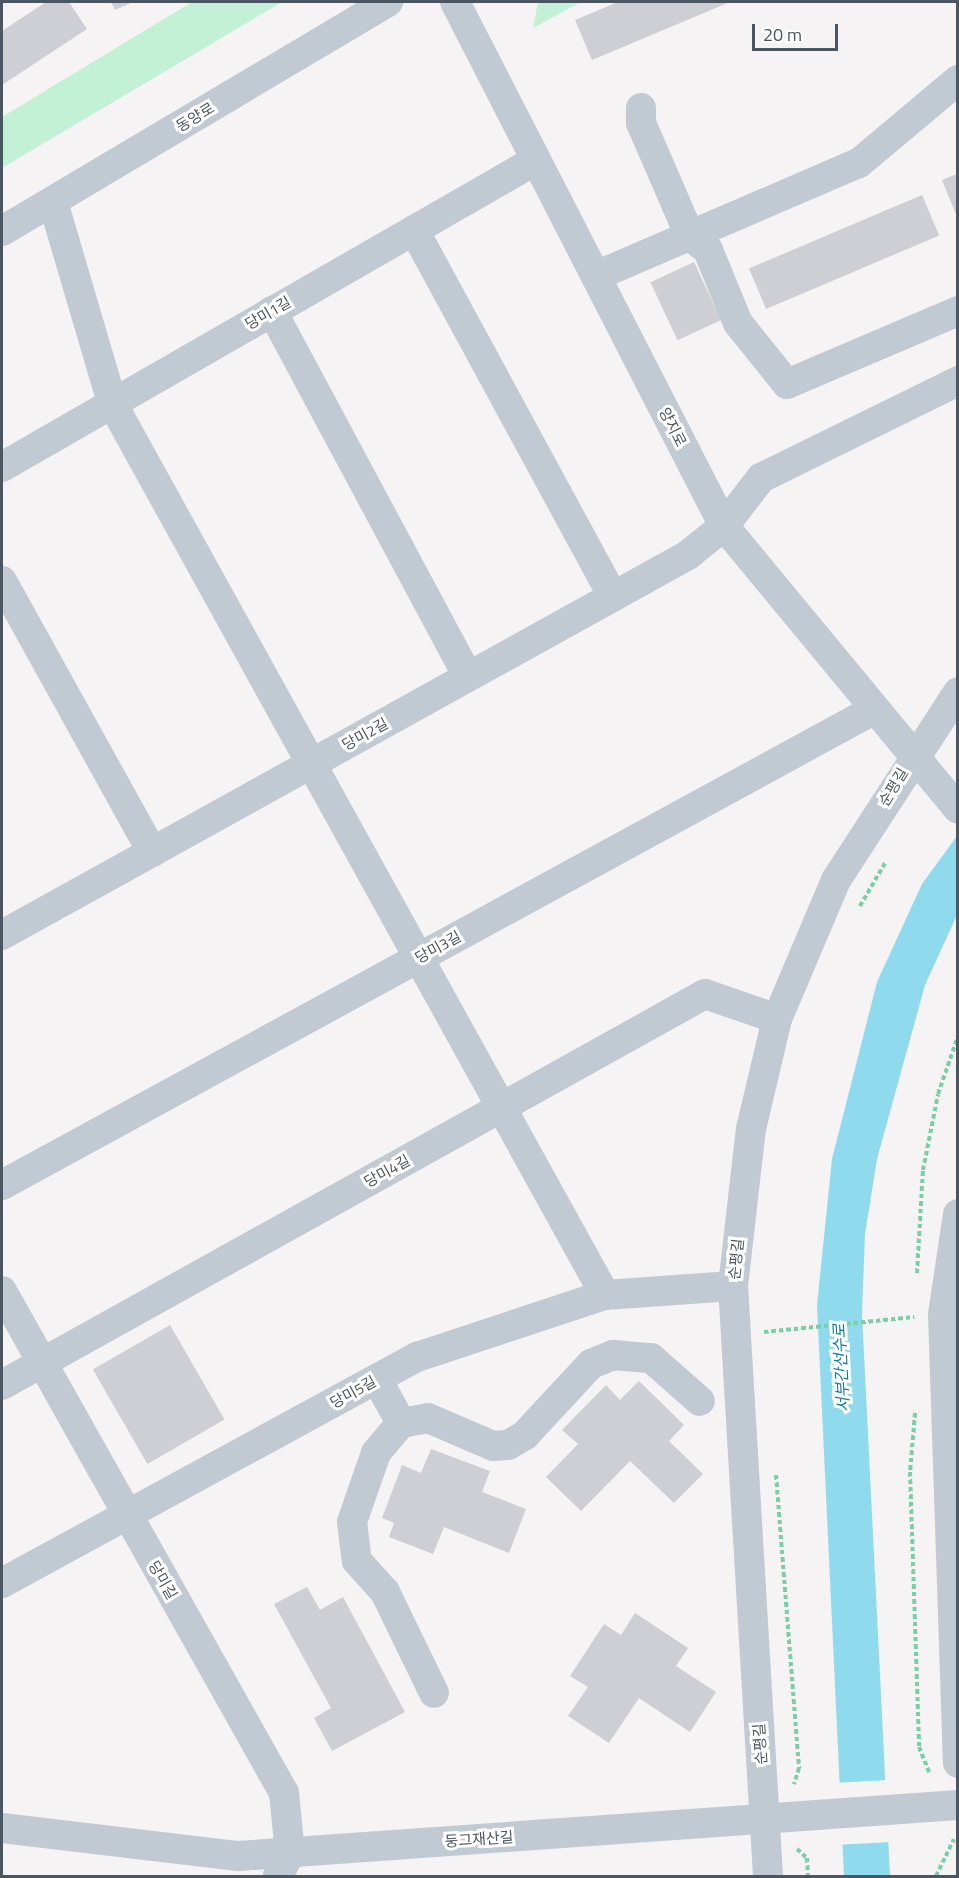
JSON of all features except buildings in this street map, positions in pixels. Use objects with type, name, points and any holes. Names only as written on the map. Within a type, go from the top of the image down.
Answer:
[{"type":"street","name":"동양로","points":[[2,231],[388,2]]},
{"type":"street","name":"양지로","points":[[455,2],[724,526],[957,809]]},
{"type":"street","points":[[596,276],[859,163],[957,81]]},
{"type":"street","points":[[641,108],[641,123],[690,236],[708,250],[738,323],[787,384],[957,311]]},
{"type":"street","name":"당미1길","points":[[2,468],[536,160]]},
{"type":"street","points":[[53,202],[112,403],[605,1295]]},
{"type":"street","points":[[414,230],[614,596]]},
{"type":"street","points":[[272,311],[468,676]]},
{"type":"street","points":[[724,526],[761,478],[957,381]]},
{"type":"street","name":"당미2길","points":[[2,935],[688,555],[724,526]]},
{"type":"street","points":[[2,581],[152,852]]},
{"type":"street","name":"순평길","points":[[768,1876],[733,1286],[751,1129],[777,1019],[836,880],[921,764],[957,693]]},
{"type":"street","name":"당미3길","points":[[2,1185],[875,709]]},
{"type":"street","name":"당미4길","points":[[2,1385],[705,994],[777,1019]]},
{"type":"street","points":[[957,1214],[943,1314],[953,1472],[957,1763]]},
{"type":"street","name":"당미5길","points":[[2,1582],[417,1357],[605,1295],[733,1286]]},
{"type":"street","name":"당미길","points":[[2,1291],[284,1793],[284,1865]]},
{"type":"street","points":[[434,1693],[385,1592],[357,1561],[352,1522],[376,1453],[401,1423],[428,1418],[494,1446],[508,1445],[525,1435],[591,1364],[613,1355],[651,1358],[700,1401]]},
{"type":"street","points":[[377,1379],[401,1423]]},
{"type":"street","name":"둥그재산길","points":[[2,1828],[238,1856],[284,1865],[765,1818],[799,1802],[943,1806]]},
{"type":"path","points":[[852,918],[889,857]]},
{"type":"path","points":[[771,1331],[906,1317]]},
{"type":"path","points":[[767,1321],[768,1343]]},
{"type":"path","points":[[776,1461],[799,1768],[799,1802]]},
{"type":"path","points":[[936,1876],[954,1839]]},
{"type":"path","points":[[793,1846],[807,1858],[808,1876]]},
{"type":"green space","points":[[192,2],[282,2],[2,168],[2,117]]},
{"type":"green space","points":[[538,2],[581,2],[533,28]]},
{"type":"water","name":"서부간선수로","points":[[957,836],[957,915],[925,985],[877,1159],[865,1234],[862,1314],[890,1876],[844,1876],[817,1305],[832,1159],[877,982],[922,884]]},
{"type":"pier","points":[[888,1780],[891,1842],[839,1845],[836,1783]]}]
